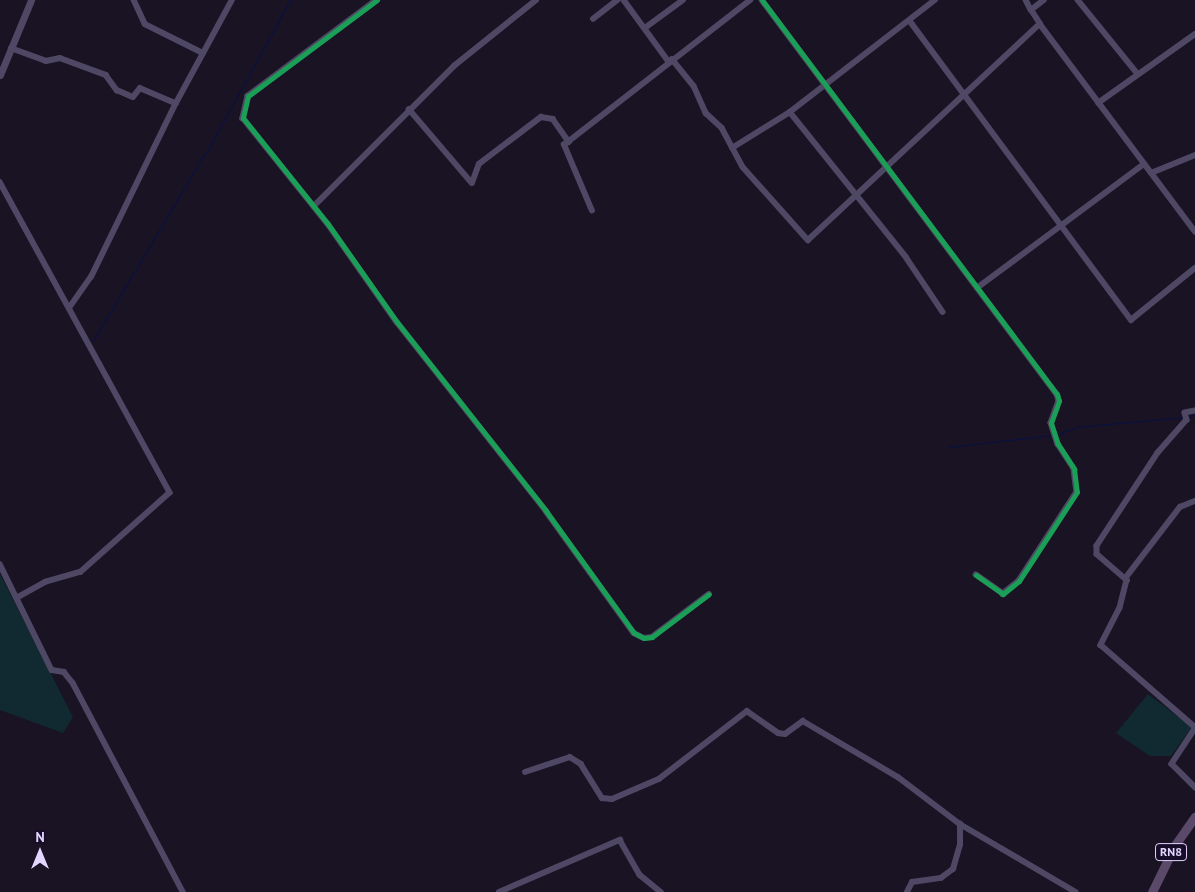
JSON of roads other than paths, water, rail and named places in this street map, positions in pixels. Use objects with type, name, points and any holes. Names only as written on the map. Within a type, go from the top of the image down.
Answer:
[{"type":"main road","name":"RN8","points":[[1152,892],[1175,845],[1195,816]]},
{"type":"street","points":[[0,75],[31,0]]},
{"type":"street","points":[[134,0],[145,24],[203,54]]},
{"type":"street","points":[[69,308],[91,277],[176,103],[232,0]]},
{"type":"street","points":[[377,0],[248,96],[244,118],[314,206],[634,633],[644,638],[652,637],[709,594]]},
{"type":"street","points":[[314,206],[409,109],[474,48],[536,0]]},
{"type":"street","points":[[593,19],[617,0]]},
{"type":"street","points":[[624,0],[732,148],[742,168],[808,240],[962,94],[1040,24]]},
{"type":"street","points":[[645,28],[683,0]]},
{"type":"street","points":[[592,211],[564,145],[750,0]]},
{"type":"street","points":[[762,0],[1057,394],[1059,401],[1050,418],[1055,435],[1074,470],[1077,492],[1019,581],[1003,594],[976,575]]},
{"type":"street","points":[[732,148],[790,112],[935,0]]},
{"type":"street","points":[[1026,0],[1040,24],[1195,231]]},
{"type":"street","points":[[1031,10],[1044,0]]},
{"type":"street","points":[[1078,0],[1138,74]]},
{"type":"street","points":[[910,21],[962,94],[1131,320],[1195,268]]},
{"type":"street","points":[[1098,103],[1195,34]]},
{"type":"street","points":[[10,48],[46,60],[60,58],[88,68],[106,76],[117,90],[133,97],[140,88],[176,103]]},
{"type":"street","points":[[409,109],[472,183],[479,164],[541,117],[554,119],[569,142]]},
{"type":"street","points":[[790,112],[856,194],[943,312]]},
{"type":"street","points":[[1151,173],[1195,155]]},
{"type":"street","points":[[977,288],[1144,164]]},
{"type":"street","points":[[0,182],[170,493],[81,572],[46,582],[17,598]]},
{"type":"street","points":[[1127,576],[1097,554],[1098,542],[1186,417],[1195,411]]},
{"type":"street","points":[[1195,501],[1180,507],[1127,576],[1120,608],[1101,646],[1195,728],[1172,764],[1195,787]]},
{"type":"street","points":[[0,564],[52,670],[64,672],[73,683],[183,892]]},
{"type":"street","points":[[525,772],[570,758],[580,764],[602,798],[612,799],[659,779],[749,711],[778,734],[785,734],[803,722],[898,777],[960,824],[1076,892]]},
{"type":"street","points":[[907,892],[912,882],[942,878],[953,869],[960,845],[960,824]]},
{"type":"street","points":[[499,892],[620,840],[640,875],[661,892]]},
{"type":"waterway","points":[[206,153],[290,0]]},
{"type":"waterway","points":[[93,341],[204,155]]},
{"type":"waterway","points":[[1188,416],[1195,415]]},
{"type":"waterway","points":[[1058,434],[1077,427],[1184,417]]},
{"type":"waterway","points":[[948,447],[1052,435]]}]
